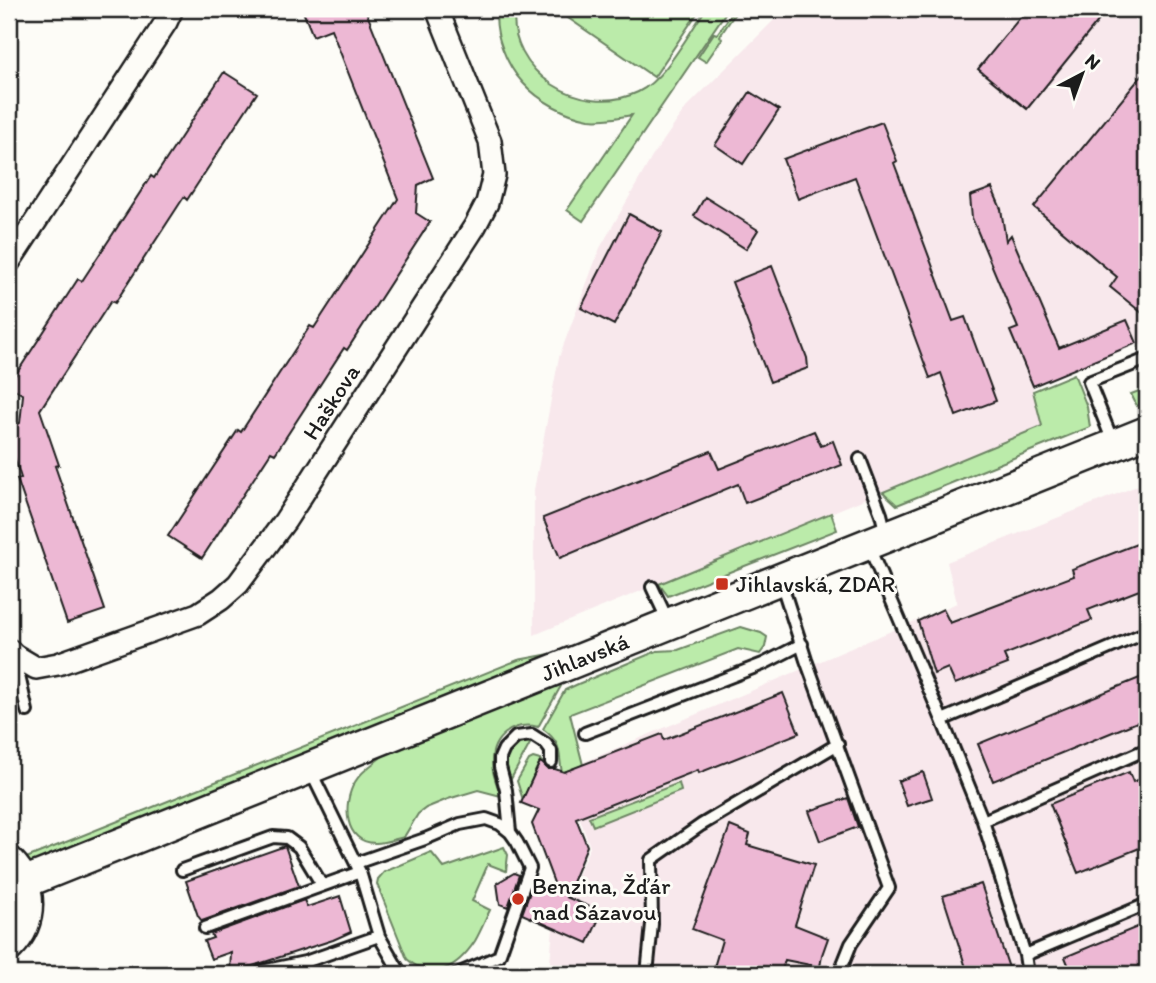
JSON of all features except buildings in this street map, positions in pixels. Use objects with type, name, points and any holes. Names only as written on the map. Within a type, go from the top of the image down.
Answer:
[{"type":"main road","name":"Jihlavská","points":[[16,872],[309,768],[1147,432]]},
{"type":"main road","points":[[9,946],[21,931],[26,916],[27,899],[16,872]]},
{"type":"street","points":[[9,261],[172,9]]},
{"type":"street","name":"Haškova","points":[[11,653],[36,668],[58,664],[198,614],[221,599],[237,584],[285,521],[475,226],[487,203],[494,175],[490,141],[437,9]]},
{"type":"lane","points":[[1114,445],[1089,382],[1147,359]]},
{"type":"lane","points":[[860,458],[881,514],[877,540],[942,720],[983,821],[1028,974]]},
{"type":"lane","points":[[780,579],[889,888],[851,944],[839,974]]},
{"type":"lane","points":[[652,587],[670,623]]},
{"type":"lane","points":[[942,720],[1147,632]]},
{"type":"lane","points":[[585,733],[763,664],[802,644]]},
{"type":"lane","points":[[11,653],[27,711]]},
{"type":"lane","points":[[510,832],[506,790],[500,767],[504,749],[516,737],[532,735],[546,744],[551,751],[551,762]]},
{"type":"lane","points":[[647,974],[652,925],[651,860],[701,825],[838,744]]},
{"type":"lane","points":[[983,821],[1147,748]]},
{"type":"lane","points":[[309,768],[358,867],[379,936],[401,974]]},
{"type":"lane","points":[[205,928],[322,885],[460,824],[486,819],[500,824],[510,832],[530,869],[499,956],[457,974]]},
{"type":"lane","points":[[183,870],[273,837],[287,838],[299,847],[322,885]]},
{"type":"lane","points":[[1024,955],[1147,904]]},
{"type":"lane","points":[[262,971],[305,962],[379,936]]},
{"type":"shaded area","points":[[785,9],[1147,9],[1147,346],[1138,344],[1032,386],[1042,426],[534,635],[534,490],[559,357],[600,248],[652,157],[686,108]]},
{"type":"shaded area","points":[[1147,482],[1147,974],[549,974],[553,928],[590,847],[563,771],[957,603],[947,562]]},
{"type":"green space","points":[[497,9],[515,9],[515,32],[523,52],[535,70],[552,84],[572,94],[594,99],[616,99],[648,86],[667,67],[706,9],[728,9],[583,221],[567,210],[632,115],[606,119],[580,117],[562,111],[529,90],[517,76],[499,38]]},
{"type":"green space","points":[[555,9],[700,9],[654,77]]},
{"type":"green space","points":[[735,9],[738,9],[706,62],[698,57],[714,33],[717,34]]},
{"type":"green space","points":[[1074,374],[1087,407],[1090,427],[897,505],[883,492],[1042,426],[1033,391]]},
{"type":"green space","points":[[1147,388],[1147,402],[1137,406],[1131,394]]},
{"type":"green space","points":[[831,513],[837,530],[668,596],[659,584]]},
{"type":"green space","points":[[741,627],[767,637],[760,654],[738,649],[570,714],[583,765],[562,773],[557,744],[543,729],[565,690],[657,651],[678,650]]},
{"type":"green space","points":[[550,654],[35,863],[9,865],[518,660]]},
{"type":"green space","points":[[560,684],[538,727],[521,726],[513,729],[495,746],[492,767],[501,796],[478,790],[426,808],[418,814],[404,837],[376,843],[365,842],[357,837],[349,821],[348,801],[355,782],[368,767],[384,755]]},
{"type":"green space","points":[[526,741],[531,742],[511,779],[507,756],[514,747]]},
{"type":"green space","points":[[533,758],[543,763],[538,765],[523,800],[517,781],[529,760]]},
{"type":"green space","points":[[679,783],[681,791],[593,826],[589,817]]},
{"type":"green space","points":[[504,847],[508,855],[506,871],[488,864],[472,901],[490,910],[468,950],[453,964],[435,971],[426,970],[407,959],[377,884],[384,872],[431,852],[444,868]]},
{"type":"place","name":"Jihlavská, ZDAR","points":[[722,584]]},
{"type":"place","name":"Benzina, Žďár nad Sázavou","points":[[518,899]]}]
